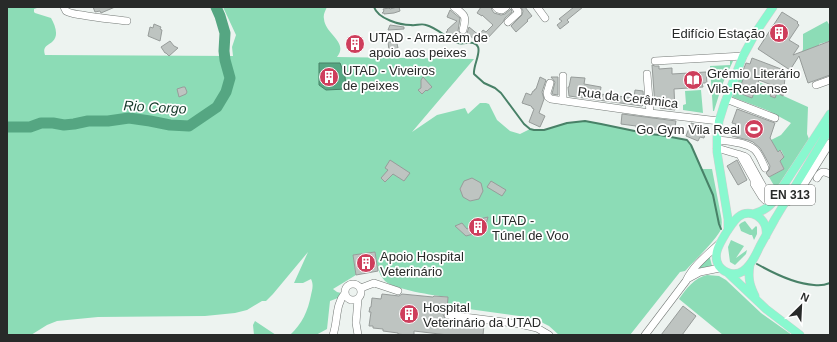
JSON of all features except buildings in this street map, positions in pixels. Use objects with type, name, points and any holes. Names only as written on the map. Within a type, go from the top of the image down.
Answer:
[{"type":"main road","points":[[728,231],[728,219],[717,144],[719,121],[743,56],[754,35],[773,7]]},
{"type":"main road","points":[[753,214],[766,208],[830,114]]},
{"type":"main road","name":"EN 313","points":[[728,273],[734,274],[741,272],[750,264],[785,202],[830,128]]},
{"type":"main road","name":"EN 313","points":[[766,236],[765,224],[759,217],[753,214],[745,214],[737,217],[733,221],[717,250],[716,256],[718,264],[720,268],[728,273],[775,317],[800,335]]},
{"type":"main road","name":"EN 313","points":[[750,264],[748,277],[749,282],[753,293],[759,302]]},
{"type":"street","points":[[64,7],[66,11],[72,14],[98,19],[127,21]]},
{"type":"street","points":[[454,7],[461,12],[465,18],[466,21],[463,30]]},
{"type":"street","points":[[496,7],[502,10],[506,7]]},
{"type":"street","points":[[508,22],[518,13],[515,7]]},
{"type":"street","points":[[537,7],[545,18]]},
{"type":"street","points":[[655,61],[743,56]]},
{"type":"street","points":[[647,74],[650,113]]},
{"type":"street","points":[[563,76],[563,101]]},
{"type":"street","points":[[816,85],[830,80]]},
{"type":"street","name":"Rua da Cerâmica","points":[[550,83],[547,93],[548,97],[551,99],[719,121]]},
{"type":"street","points":[[726,100],[775,118]]},
{"type":"street","points":[[717,144],[734,141],[752,148],[765,168]]},
{"type":"street","points":[[785,202],[794,199],[798,194],[830,143]]},
{"type":"street","points":[[717,144],[749,160],[770,202]]},
{"type":"street","points":[[740,155],[762,197],[764,200],[770,202]]},
{"type":"street","points":[[817,178],[822,172],[830,174]]},
{"type":"street","points":[[644,335],[692,272],[707,255],[720,244]]},
{"type":"street","points":[[686,281],[700,272],[720,268]]},
{"type":"street","points":[[361,288],[374,283],[398,291]]},
{"type":"street","points":[[333,335],[338,304],[345,292],[346,287],[351,284],[357,284],[361,288],[362,293],[358,299],[356,323],[358,335]]},
{"type":"street","points":[[345,292],[349,299],[358,299]]},
{"type":"street","points":[[448,314],[520,324],[537,328],[549,335]]},
{"type":"shaded area","points":[[7,7],[40,7],[34,9],[34,12],[51,18],[55,27],[56,36],[53,41],[46,46],[44,50],[45,55],[233,56],[232,47],[236,35],[223,7],[327,7],[324,14],[325,24],[340,47],[340,52],[337,57],[474,59],[412,132],[437,115],[465,108],[468,114],[480,103],[486,103],[489,104],[497,120],[510,131],[520,134],[530,129],[544,130],[567,123],[585,121],[649,134],[684,139],[691,145],[702,169],[712,169],[722,224],[721,229],[711,243],[687,269],[680,272],[630,335],[559,335],[549,326],[527,317],[447,306],[448,297],[424,294],[396,287],[385,281],[379,271],[375,252],[353,255],[356,275],[333,289],[341,293],[338,298],[330,301],[327,329],[316,335],[290,335],[304,317],[312,291],[313,285],[311,279],[303,283],[294,283],[308,252],[266,301],[262,301],[247,310],[235,313],[205,316],[98,317],[57,321],[47,325],[31,335],[7,335]]},
{"type":"shaded area","points":[[827,21],[830,26],[830,41],[819,44],[819,46],[802,64],[800,58],[803,49],[803,34]]},
{"type":"shaded area","points":[[730,61],[733,61],[722,85],[713,111],[710,66],[730,65]]},
{"type":"shaded area","points":[[319,63],[340,63],[345,76],[346,89],[326,90],[319,85]]},
{"type":"shaded area","points":[[740,75],[766,85],[768,89],[772,90],[770,96],[777,93],[808,107],[807,134],[809,139],[776,189],[769,177],[784,169],[780,161],[784,156],[781,150],[778,152],[771,140],[781,135],[791,123],[769,111],[732,97]]},
{"type":"shaded area","points":[[701,90],[703,113],[683,110],[683,105],[686,104],[685,91]]},
{"type":"shaded area","points":[[745,221],[752,230],[756,226],[757,227],[757,234],[754,240],[752,235],[741,231],[739,225]]},
{"type":"shaded area","points":[[731,240],[744,246],[736,258],[747,250],[746,254],[735,265],[730,262],[728,247]]},
{"type":"shaded area","points":[[709,257],[712,266],[698,270],[697,269]]},
{"type":"shaded area","points":[[707,275],[719,276],[726,280],[761,313],[792,335],[723,335],[679,299],[694,281]]},
{"type":"shaded area","points":[[255,321],[276,335],[254,335],[253,325]]},
{"type":"waterway","name":"Rio Corgo","points":[[7,127],[30,127],[41,123],[64,125],[88,121],[108,121],[129,118],[170,125],[189,126],[217,107],[226,92],[230,78],[225,60],[225,33],[216,7]]},
{"type":"waterway","points":[[374,7],[380,15],[390,20],[406,25],[424,24],[458,43],[474,43],[477,45],[479,50],[474,74],[484,83],[495,88],[501,93],[524,124],[530,129],[544,130],[567,123],[585,121],[687,140],[691,145],[713,195],[721,229]]},
{"type":"waterway","points":[[757,264],[799,283],[818,285],[830,283]]},
{"type":"place","name":"Edifício Estação","points":[[779,33]]},
{"type":"place","name":"UTAD - Armazém de apoio aos peixes","points":[[355,44]]},
{"type":"place","name":"UTAD - Viveiros de peixes","points":[[329,77]]},
{"type":"place","name":"Grémio Literário Vila-Realense","points":[[693,80]]},
{"type":"place","name":"Go Gym Vila Real","points":[[754,129]]},
{"type":"place","name":"UTAD - Túnel de Voo","points":[[478,227]]},
{"type":"place","name":"Apoio Hospital Veterinário","points":[[366,263]]},
{"type":"place","name":"Hospital Veterinário da UTAD","points":[[409,314]]}]
